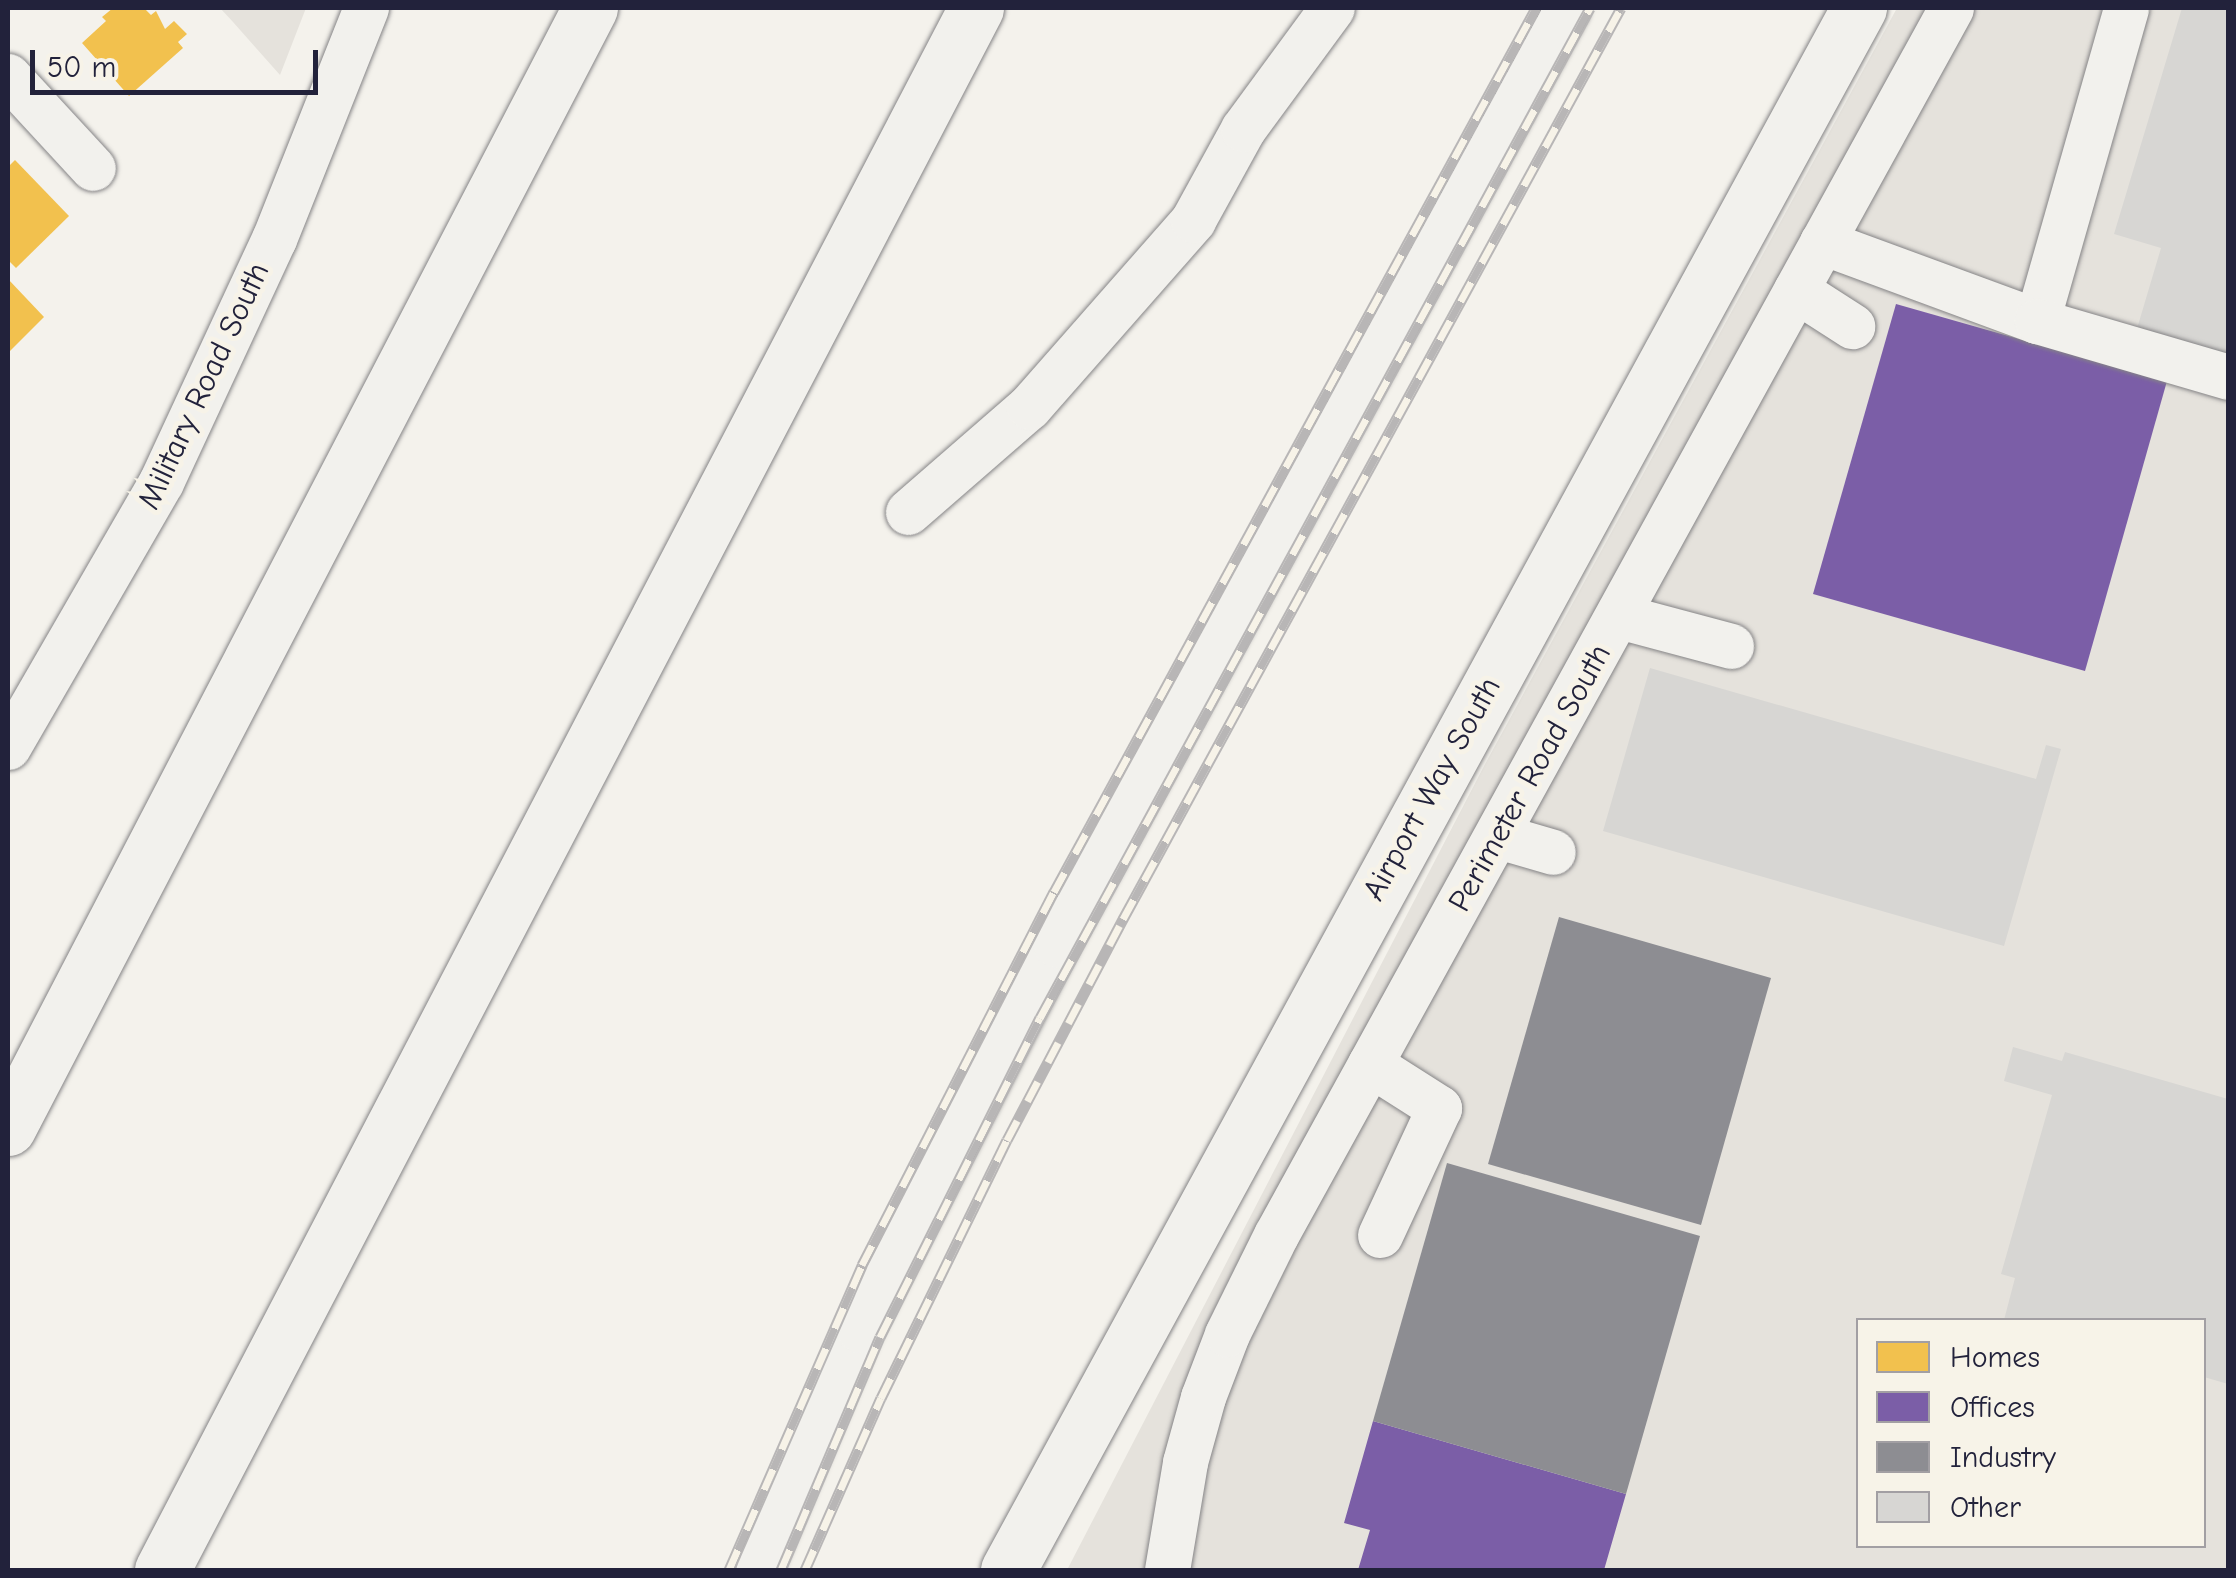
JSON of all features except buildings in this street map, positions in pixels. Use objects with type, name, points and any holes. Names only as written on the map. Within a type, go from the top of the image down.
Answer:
[{"type":"main road","points":[[8,1128],[590,8]]},
{"type":"main road","points":[[162,1570],[976,8]]},
{"type":"main road","name":"Airport Way South","points":[[1008,1570],[1859,8]]},
{"type":"street","name":"Military Road South","points":[[8,747],[162,482],[274,240],[366,8]]},
{"type":"street","points":[[908,512],[1029,407],[1193,220],[1243,129],[1332,8]]},
{"type":"street","points":[[758,1570],[860,1330],[1056,945],[1568,8]]},
{"type":"street","name":"Perimeter Road South","points":[[1167,1570],[1185,1462],[1227,1334],[1370,1064],[1950,8]]},
{"type":"street","points":[[2036,321],[2126,8]]},
{"type":"street","points":[[8,76],[93,168]]},
{"type":"street","points":[[1822,242],[2036,321],[2228,377]]},
{"type":"street","points":[[1796,290],[1852,326]]},
{"type":"street","points":[[1619,616],[1731,646]]},
{"type":"street","points":[[1498,836],[1554,852]]},
{"type":"street","points":[[1370,1064],[1439,1108],[1380,1235]]},
{"type":"shaded area","points":[[220,8],[306,8],[280,75],[233,22]]},
{"type":"shaded area","points":[[1897,8],[2228,8],[2228,1570],[1067,1570],[1484,766]]},
{"type":"railway","points":[[729,1570],[862,1265],[1054,892],[1536,8]]},
{"type":"railway","points":[[781,1570],[880,1337],[1040,1018],[1590,8]]},
{"type":"railway","points":[[805,1570],[881,1398],[1007,1140],[1123,919],[1621,8]]}]
